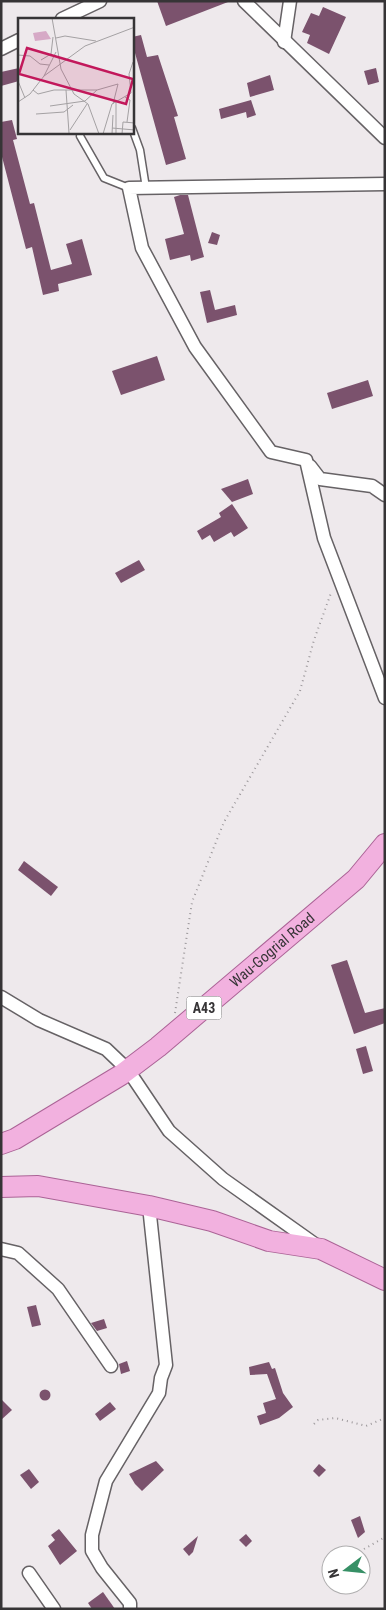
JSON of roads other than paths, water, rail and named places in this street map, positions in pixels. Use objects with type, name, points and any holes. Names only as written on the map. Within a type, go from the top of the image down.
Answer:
[{"type":"main road","name":"Wau-Gogrial Road","points":[[1,1144],[15,1139],[128,1070],[356,879],[385,844]]},
{"type":"main road","points":[[1,1187],[38,1186],[149,1206],[212,1221],[269,1241],[321,1249],[385,1280]]},
{"type":"street","points":[[64,18],[100,1]]},
{"type":"street","points":[[244,1],[284,42],[385,138]]},
{"type":"street","points":[[284,42],[290,1]]},
{"type":"street","points":[[1,49],[18,40]]},
{"type":"street","points":[[385,184],[129,188],[142,248],[195,348],[271,452],[306,460],[320,479],[372,486],[385,495]]},
{"type":"street","points":[[306,460],[324,538],[339,572],[385,698]]},
{"type":"street","points":[[1,997],[39,1020],[106,1049],[128,1070],[168,1131],[222,1179],[321,1249]]},
{"type":"street","points":[[130,1609],[130,1603],[102,1568],[92,1550],[92,1535],[106,1481],[159,1393],[161,1378],[166,1366],[149,1206]]},
{"type":"street","points":[[1,1249],[18,1253],[58,1288],[110,1366]]},
{"type":"street","points":[[29,1573],[52,1608]]},
{"type":"lane","points":[[80,134],[104,178],[129,188]]},
{"type":"lane","points":[[134,134],[140,150],[146,188]]}]
